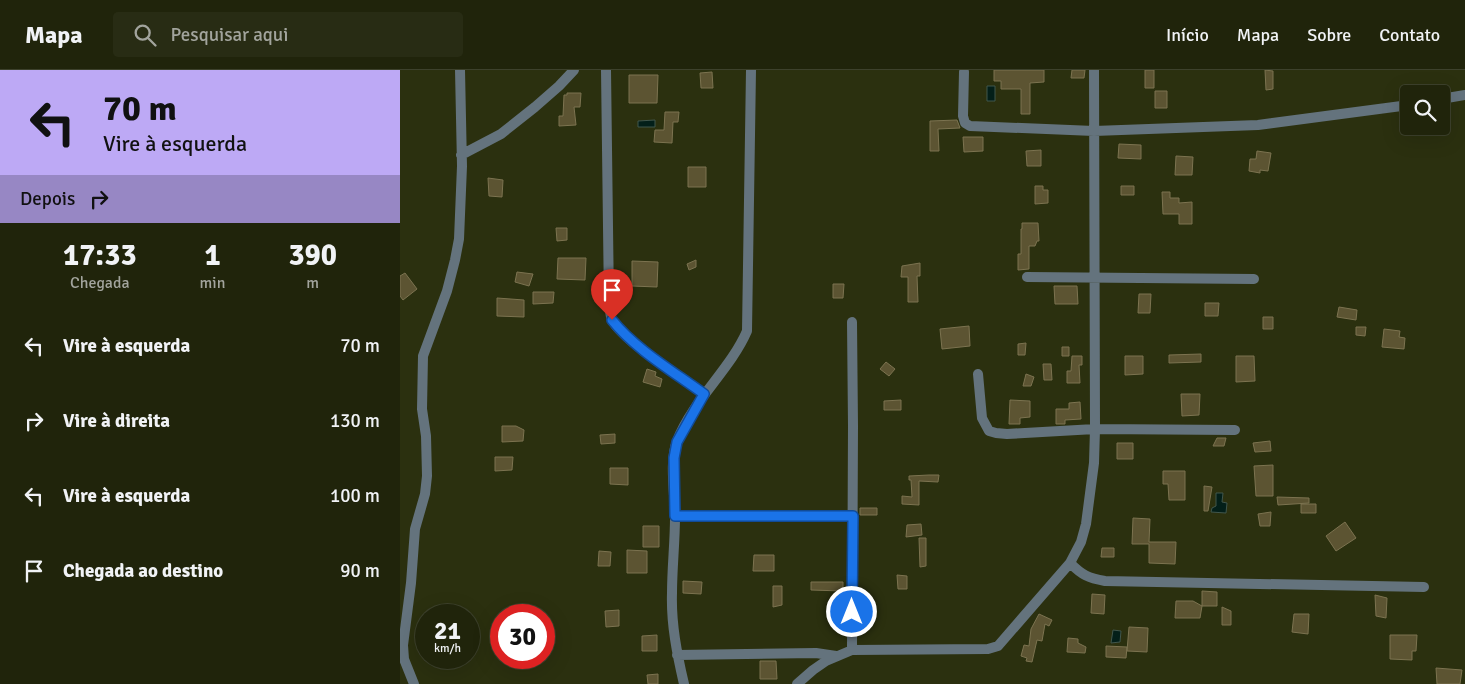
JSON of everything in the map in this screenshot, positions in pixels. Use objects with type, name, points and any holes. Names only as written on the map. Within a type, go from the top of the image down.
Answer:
[{"type":"street","points":[[414,684],[404,659],[403,645],[415,529],[425,494],[427,476],[426,436],[422,409],[423,356],[447,290],[455,260],[459,231],[461,155],[460,70]]},
{"type":"street","points":[[461,155],[501,134],[535,107],[574,70]]},
{"type":"street","points":[[606,70],[609,304],[612,320],[635,344],[704,394]]},
{"type":"street","points":[[684,684],[677,655],[673,624],[674,458],[677,442],[704,394],[741,344],[747,331],[751,70]]},
{"type":"street","points":[[797,684],[826,661],[852,650],[988,649],[998,646],[1070,564],[1081,542],[1086,524],[1094,463],[1095,429],[1094,70]]},
{"type":"street","points":[[964,72],[963,116],[965,123],[970,126],[1094,131],[1258,125],[1400,106]]},
{"type":"street","points":[[1450,98],[1465,95]]},
{"type":"street","points":[[1027,277],[1254,279]]},
{"type":"street","points":[[852,322],[852,650]]},
{"type":"street","points":[[978,374],[982,418],[989,431],[996,433],[1095,429],[1235,430]]},
{"type":"street","points":[[675,516],[853,516]]},
{"type":"street","points":[[1070,564],[1081,574],[1091,579],[1105,582],[1424,587]]},
{"type":"street","points":[[677,655],[816,653],[836,656]]},
{"type":"water","points":[[987,86],[995,86],[995,101],[987,101]]},
{"type":"water","points":[[655,120],[655,127],[638,127],[638,121]]},
{"type":"water","points":[[621,283],[628,283],[630,295],[621,297]]},
{"type":"water","points":[[1216,493],[1223,493],[1222,502],[1227,503],[1226,513],[1211,512],[1212,508],[1216,506]]},
{"type":"water","points":[[1113,630],[1121,631],[1120,642],[1111,643]]},
{"type":"building","points":[[994,70],[1044,70],[1044,82],[1030,83],[1030,114],[1021,114],[1021,89],[1001,89],[1001,81],[994,81]]},
{"type":"building","points":[[1072,70],[1085,70],[1084,78],[1071,78]]},
{"type":"building","points":[[1145,70],[1154,70],[1154,88],[1145,88]]},
{"type":"building","points":[[1265,70],[1273,71],[1273,89],[1266,90]]},
{"type":"building","points":[[712,72],[713,88],[701,88],[700,73]]},
{"type":"building","points":[[629,75],[658,75],[657,103],[629,103]]},
{"type":"building","points":[[1155,91],[1167,91],[1167,108],[1155,108]]},
{"type":"building","points":[[567,93],[581,93],[580,107],[574,107],[576,125],[559,126],[559,116],[563,116],[564,95],[567,95]]},
{"type":"building","points":[[665,112],[679,112],[678,122],[673,122],[672,143],[654,142],[655,130],[664,130]]},
{"type":"building","points":[[957,120],[960,128],[938,129],[939,151],[930,151],[930,121]]},
{"type":"building","points":[[963,137],[983,137],[983,151],[964,152]]},
{"type":"building","points":[[1119,144],[1141,145],[1141,159],[1118,158]]},
{"type":"building","points":[[1041,150],[1041,166],[1027,166],[1026,151]]},
{"type":"building","points":[[1257,151],[1271,153],[1268,171],[1260,170],[1260,173],[1249,171],[1250,159],[1256,159]]},
{"type":"building","points":[[1176,156],[1193,157],[1192,175],[1175,175]]},
{"type":"building","points":[[688,167],[706,167],[706,187],[688,187]]},
{"type":"building","points":[[488,178],[503,180],[502,197],[489,196]]},
{"type":"building","points":[[1035,186],[1043,186],[1043,190],[1048,190],[1048,203],[1035,204]]},
{"type":"building","points":[[1121,186],[1134,186],[1134,195],[1121,195]]},
{"type":"building","points":[[1162,192],[1170,192],[1170,198],[1179,198],[1179,203],[1192,202],[1192,224],[1179,224],[1179,214],[1163,214]]},
{"type":"building","points":[[1022,223],[1038,223],[1039,241],[1037,241],[1035,246],[1029,246],[1029,269],[1018,270],[1018,254],[1021,254]]},
{"type":"building","points":[[556,228],[567,228],[567,240],[557,241]]},
{"type":"building","points":[[558,258],[586,258],[585,280],[557,279]]},
{"type":"building","points":[[696,260],[696,267],[689,270],[687,264]]},
{"type":"building","points":[[632,261],[658,262],[657,287],[632,286]]},
{"type":"building","points":[[920,263],[920,276],[917,276],[918,302],[908,302],[908,277],[901,277],[902,266]]},
{"type":"building","points":[[517,272],[533,274],[529,286],[515,282]]},
{"type":"building","points":[[405,273],[417,289],[403,300],[400,296],[400,276]]},
{"type":"building","points":[[833,284],[844,284],[843,298],[833,298]]},
{"type":"building","points":[[1054,286],[1077,286],[1078,304],[1055,304]]},
{"type":"building","points":[[533,292],[554,292],[553,303],[533,304]]},
{"type":"building","points":[[1139,294],[1151,294],[1150,313],[1138,313]]},
{"type":"building","points":[[497,298],[524,300],[524,317],[497,316]]},
{"type":"building","points":[[1205,303],[1219,303],[1218,316],[1205,316]]},
{"type":"building","points":[[1339,307],[1357,310],[1356,320],[1337,317]]},
{"type":"building","points":[[1263,317],[1273,317],[1273,329],[1263,329]]},
{"type":"building","points":[[969,326],[970,346],[942,349],[940,329]]},
{"type":"building","points":[[1356,327],[1366,327],[1365,336],[1356,335]]},
{"type":"building","points":[[1384,329],[1400,331],[1399,337],[1405,338],[1404,349],[1382,347]]},
{"type":"building","points":[[1026,343],[1025,355],[1018,355],[1018,344]]},
{"type":"building","points":[[1062,347],[1069,347],[1069,356],[1062,356]]},
{"type":"building","points":[[1201,354],[1201,362],[1169,363],[1169,355]]},
{"type":"building","points":[[1072,356],[1082,356],[1082,365],[1079,365],[1080,383],[1067,383],[1067,371],[1071,371]]},
{"type":"building","points":[[1125,356],[1143,356],[1143,374],[1125,375]]},
{"type":"building","points":[[1236,356],[1254,356],[1255,381],[1236,382]]},
{"type":"building","points":[[886,362],[895,369],[889,376],[880,369]]},
{"type":"building","points":[[1043,364],[1051,364],[1052,380],[1044,380]]},
{"type":"building","points":[[647,369],[656,372],[655,376],[662,379],[660,387],[643,382]]},
{"type":"building","points":[[1026,374],[1034,377],[1031,386],[1023,386]]},
{"type":"building","points":[[1181,394],[1200,394],[1199,415],[1182,416]]},
{"type":"building","points":[[901,400],[901,410],[884,410],[884,401]]},
{"type":"building","points":[[1010,400],[1030,401],[1030,417],[1020,418],[1020,424],[1009,424]]},
{"type":"building","points":[[1080,402],[1081,419],[1065,420],[1065,424],[1056,424],[1056,409],[1069,409],[1069,403]]},
{"type":"building","points":[[502,426],[516,426],[524,430],[523,441],[502,442]]},
{"type":"building","points":[[615,434],[615,443],[601,444],[600,435]]},
{"type":"building","points":[[1217,438],[1226,438],[1224,446],[1213,446]]},
{"type":"building","points":[[1270,441],[1271,451],[1255,452],[1253,443]]},
{"type":"building","points":[[1117,443],[1133,443],[1133,459],[1117,459]]},
{"type":"building","points":[[495,457],[513,457],[512,470],[495,471]]},
{"type":"building","points":[[1273,465],[1273,496],[1256,496],[1254,466]]},
{"type":"building","points":[[610,468],[628,468],[628,485],[610,484]]},
{"type":"building","points":[[1163,471],[1185,471],[1185,500],[1169,500],[1168,484],[1163,484]]},
{"type":"building","points":[[939,475],[938,482],[919,481],[919,505],[902,504],[902,496],[912,497],[909,476]]},
{"type":"building","points":[[1204,486],[1212,487],[1208,511],[1204,511]]},
{"type":"building","points":[[1277,497],[1309,498],[1309,503],[1278,505]]},
{"type":"building","points":[[1301,504],[1316,504],[1316,513],[1301,513]]},
{"type":"building","points":[[860,508],[877,508],[877,515],[860,515]]},
{"type":"building","points":[[1271,512],[1270,526],[1260,526],[1258,514]]},
{"type":"building","points":[[1133,518],[1150,519],[1149,542],[1176,542],[1175,564],[1149,563],[1149,544],[1132,544]]},
{"type":"building","points":[[1345,522],[1356,538],[1336,551],[1326,536]]},
{"type":"building","points":[[921,524],[922,535],[906,537],[907,525]]},
{"type":"building","points":[[643,526],[659,526],[659,547],[643,547]]},
{"type":"building","points":[[919,538],[926,538],[926,566],[920,567]]},
{"type":"building","points":[[1102,548],[1114,548],[1114,557],[1101,557]]},
{"type":"building","points":[[627,550],[647,551],[647,573],[627,573]]},
{"type":"building","points":[[599,551],[611,552],[610,566],[598,566]]},
{"type":"building","points":[[754,555],[774,555],[774,571],[753,571]]},
{"type":"building","points":[[897,575],[907,576],[907,589],[898,589]]},
{"type":"building","points":[[683,581],[702,582],[701,594],[683,593]]},
{"type":"building","points":[[811,582],[843,582],[843,591],[811,590]]},
{"type":"building","points":[[773,586],[782,586],[782,605],[773,607]]},
{"type":"building","points":[[1202,591],[1217,592],[1217,606],[1202,606]]},
{"type":"building","points":[[1092,594],[1105,595],[1104,614],[1091,613]]},
{"type":"building","points":[[1375,595],[1387,598],[1386,618],[1376,616]]},
{"type":"building","points":[[1176,601],[1193,601],[1202,606],[1200,618],[1175,618]]},
{"type":"building","points":[[1222,607],[1231,611],[1231,625],[1222,625]]},
{"type":"building","points":[[619,610],[619,626],[606,627],[605,611]]},
{"type":"building","points":[[1039,614],[1052,620],[1049,626],[1045,624],[1042,641],[1037,640],[1032,662],[1026,661],[1027,658],[1021,656],[1024,645],[1029,646],[1031,629]]},
{"type":"building","points":[[1294,614],[1309,614],[1308,634],[1292,632]]},
{"type":"building","points":[[1129,627],[1148,628],[1147,652],[1127,651]]},
{"type":"building","points":[[657,635],[657,651],[642,651],[642,636]]},
{"type":"building","points":[[1390,635],[1417,635],[1416,651],[1412,651],[1412,660],[1390,659]]},
{"type":"building","points":[[1068,638],[1078,639],[1078,643],[1086,647],[1085,653],[1067,652]]},
{"type":"building","points":[[1106,646],[1127,647],[1126,658],[1106,657]]},
{"type":"building","points":[[760,661],[776,661],[777,679],[760,679]]},
{"type":"building","points":[[1436,668],[1462,670],[1460,684],[1437,684]]},
{"type":"building","points":[[658,674],[658,684],[648,684],[647,675]]},
{"type":"route","points":[[612,320],[635,344],[704,394],[677,442],[674,458],[675,516],[853,516],[852,612]]}]
